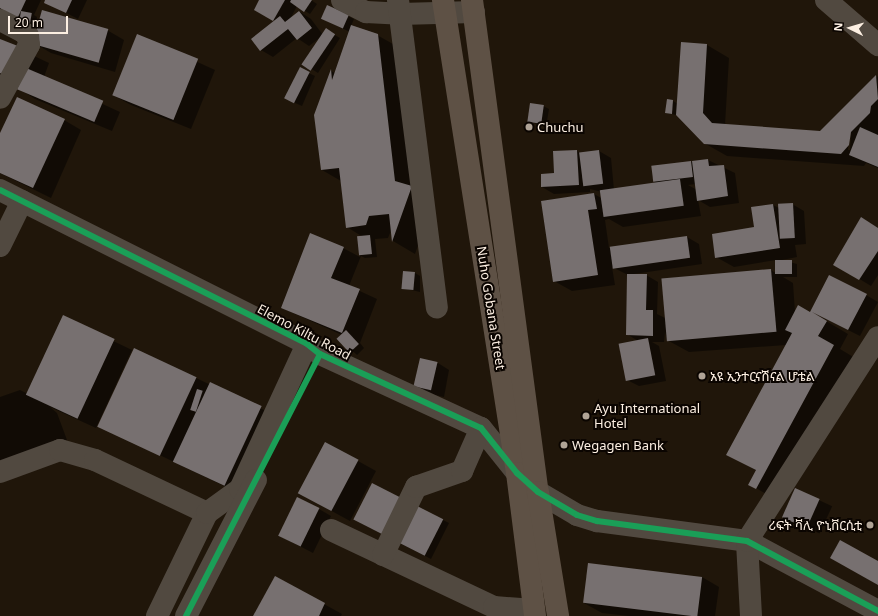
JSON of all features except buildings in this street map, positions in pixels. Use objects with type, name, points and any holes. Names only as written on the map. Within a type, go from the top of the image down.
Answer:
[{"type":"main road","name":"Nuho Gobana Street","points":[[473,6],[538,492],[558,616]]},
{"type":"main road","name":"Nuho Gobana Street","points":[[444,7],[517,473],[534,613]]},
{"type":"street","points":[[342,0],[366,12],[399,7],[473,6]]},
{"type":"street","points":[[826,0],[878,45]]},
{"type":"street","points":[[399,7],[436,308]]},
{"type":"street","points":[[0,20],[22,31],[28,36],[29,45],[0,98]]},
{"type":"street","name":"Elemo Kiltu Road","points":[[0,190],[313,349],[481,428],[517,473],[538,492],[577,515],[597,521],[748,541]]},
{"type":"street","points":[[0,246],[22,201]]},
{"type":"street","points":[[751,616],[748,541],[878,337]]},
{"type":"street","points":[[157,616],[207,513],[240,489],[313,349]]},
{"type":"street","points":[[186,616],[313,349]]},
{"type":"street","points":[[383,555],[416,487],[462,471],[481,428]]},
{"type":"street","points":[[0,472],[60,450],[96,460],[207,513]]},
{"type":"street","points":[[330,530],[494,607],[534,613]]},
{"type":"street","points":[[748,541],[878,612]]},
{"type":"cycle path","points":[[0,190],[307,344],[320,354],[481,428],[517,473],[538,492],[577,515],[597,521],[747,541],[878,611]]},
{"type":"cycle path","points":[[186,616],[320,354]]},
{"type":"place","name":"Chuchu","points":[[529,127]]},
{"type":"place","name":"አዩ ኢንተርናሽናል ሆቴል","points":[[702,376]]},
{"type":"place","name":"Ayu International Hotel","points":[[586,416]]},
{"type":"place","name":"Wegagen Bank","points":[[564,445]]},
{"type":"place","name":"ሪፍት ቫሊ ዮኒቨርሲቲ","points":[[870,525]]}]
